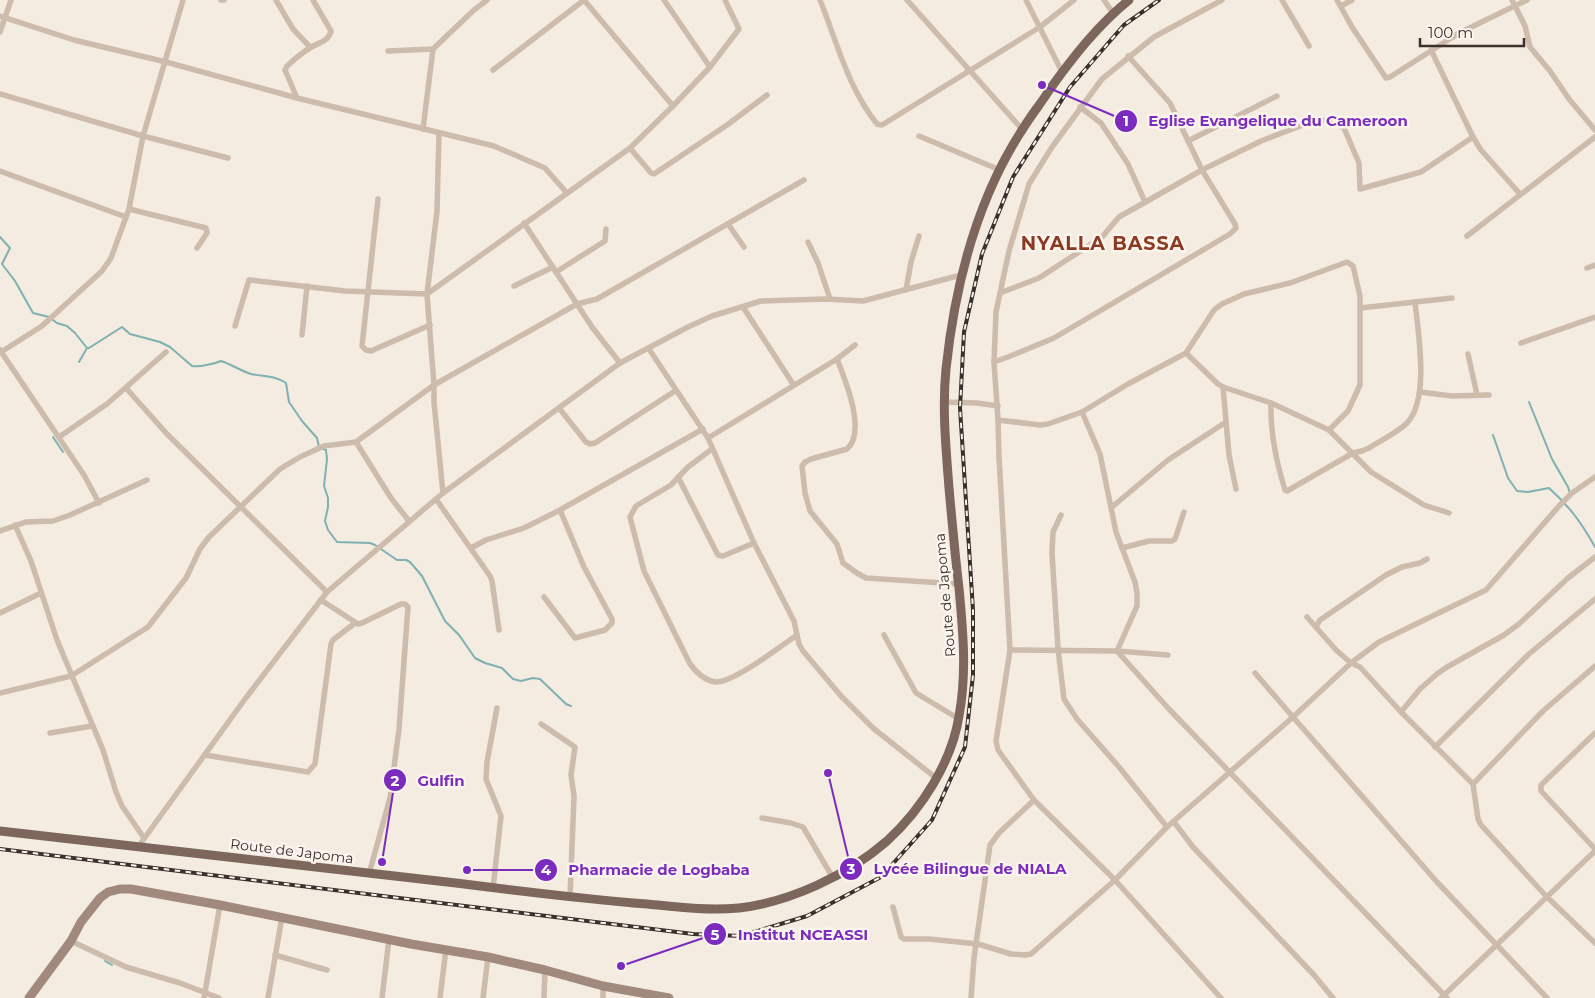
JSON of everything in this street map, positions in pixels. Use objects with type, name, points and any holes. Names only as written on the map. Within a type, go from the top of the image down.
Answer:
[{"type":"main road","name":"Route de Japoma","points":[[0,831],[493,888],[718,909],[741,908],[761,904],[797,893],[834,878],[870,856],[896,832],[917,808],[947,756],[959,719],[964,638],[945,444],[944,402],[946,368],[962,276],[973,235],[1000,170],[1022,129],[1062,72],[1113,13],[1129,0]]},
{"type":"main road","points":[[29,998],[70,941],[81,922],[100,898],[108,892],[120,889],[132,889],[220,905],[488,957],[546,970],[603,986],[663,998]]},
{"type":"street","points":[[0,32],[3,17],[11,0]]},
{"type":"street","points":[[99,503],[84,474],[59,437],[3,362],[0,351],[42,326],[102,270],[111,258],[129,209],[143,136],[183,0]]},
{"type":"street","points":[[276,0],[293,29],[310,48]]},
{"type":"street","points":[[298,98],[286,68],[310,48],[323,43],[330,36],[331,31],[312,0]]},
{"type":"street","points":[[423,129],[434,49],[487,0]]},
{"type":"street","points":[[493,70],[584,0],[674,106]]},
{"type":"street","points":[[664,0],[710,67]]},
{"type":"street","points":[[235,326],[249,280],[368,292],[427,294],[566,192],[630,148],[674,106],[710,67],[739,29],[725,0]]},
{"type":"street","points":[[820,0],[843,62],[863,106],[877,124],[882,125],[1040,27],[1074,0]]},
{"type":"street","points":[[906,0],[1022,129]]},
{"type":"street","points":[[1026,0],[1062,72]]},
{"type":"street","points":[[1104,0],[1113,13]]},
{"type":"street","points":[[1221,998],[1115,880],[1034,800],[998,750],[996,741],[1010,650],[998,457],[998,406],[994,362],[996,312],[1009,251],[1027,189],[1099,81],[1154,37],[1222,0]]},
{"type":"street","points":[[1282,0],[1309,46]]},
{"type":"street","points":[[1337,0],[1384,77],[1390,77],[1459,33],[1513,3],[1527,0]]},
{"type":"street","points":[[1341,6],[1352,0]]},
{"type":"street","points":[[1513,3],[1525,26],[1530,47],[1595,130]]},
{"type":"street","points":[[3,17],[74,40],[494,146],[545,168],[566,192]]},
{"type":"street","points":[[388,51],[434,49]]},
{"type":"street","points":[[1431,50],[1481,150],[1520,194]]},
{"type":"street","points":[[994,362],[1054,338],[1234,231],[1236,228],[1202,170],[1170,104],[1128,56]]},
{"type":"street","points":[[0,94],[143,136],[228,158]]},
{"type":"street","points":[[630,148],[651,173],[654,174],[727,125],[767,95]]},
{"type":"street","points":[[1188,141],[1277,96]]},
{"type":"street","points":[[1080,107],[1102,122],[1128,164],[1145,202]]},
{"type":"street","points":[[1000,293],[1039,278],[1102,237],[1119,217],[1202,170],[1230,155],[1313,121],[1325,120],[1340,124],[1344,128],[1359,163],[1360,188],[1421,172],[1473,137]]},
{"type":"street","points":[[439,133],[437,211],[427,294],[434,402],[443,493]]},
{"type":"street","points":[[919,136],[1000,170]]},
{"type":"street","points":[[1467,236],[1595,137]]},
{"type":"street","points":[[0,171],[126,217]]},
{"type":"street","points":[[0,693],[71,676],[148,627],[186,578],[208,537],[280,469],[324,446],[356,442],[434,385],[578,304],[597,299],[804,180]]},
{"type":"street","points":[[378,199],[362,346],[366,350],[371,351],[430,325]]},
{"type":"street","points":[[129,209],[206,228],[207,233],[197,248]]},
{"type":"street","points":[[524,223],[592,327],[620,363]]},
{"type":"street","points":[[728,224],[744,247]]},
{"type":"street","points":[[514,286],[554,270],[605,241],[606,229]]},
{"type":"street","points":[[906,290],[911,262],[919,236]]},
{"type":"street","points":[[808,242],[830,299]]},
{"type":"street","points":[[998,420],[1040,425],[1082,412],[1128,384],[1186,353],[1214,310],[1222,304],[1244,294],[1290,283],[1347,262],[1353,266],[1360,296],[1360,385],[1348,411],[1329,430]]},
{"type":"street","points":[[1587,268],[1595,265]]},
{"type":"street","points":[[138,847],[245,699],[327,592],[443,493],[620,363],[712,316],[761,301],[830,299],[863,302],[962,276]]},
{"type":"street","points":[[302,335],[306,286]]},
{"type":"street","points":[[1360,308],[1452,298]]},
{"type":"street","points":[[1272,403],[1271,430],[1275,457],[1285,490],[1287,491],[1292,490],[1353,453],[1362,452],[1406,424],[1412,417],[1420,392],[1420,349],[1415,302]]},
{"type":"street","points":[[743,307],[794,384]]},
{"type":"street","points":[[1521,343],[1595,317]]},
{"type":"street","points":[[708,438],[838,359],[855,346]]},
{"type":"street","points":[[649,349],[675,391],[708,438],[754,542],[790,613],[803,651],[841,696],[873,728],[936,778]]},
{"type":"street","points":[[59,437],[107,404],[166,352]]},
{"type":"street","points":[[1186,353],[1218,384],[1272,403],[1329,430],[1371,472],[1424,505],[1449,513]]},
{"type":"street","points":[[1468,354],[1477,395]]},
{"type":"street","points":[[838,359],[847,382],[852,405],[855,436],[852,445],[847,448],[811,459],[802,466],[806,503],[810,511],[837,544],[843,563],[857,574],[866,578],[958,584]]},
{"type":"street","points":[[1223,387],[1230,462],[1236,488]]},
{"type":"street","points":[[126,388],[167,434],[327,592]]},
{"type":"street","points":[[559,408],[586,442],[590,444],[595,443],[675,391]]},
{"type":"street","points":[[1420,392],[1452,396],[1489,395]]},
{"type":"street","points":[[944,402],[998,406]]},
{"type":"street","points":[[1082,412],[1100,454],[1116,532],[1135,582],[1137,606],[1117,651]]},
{"type":"street","points":[[1112,507],[1168,460],[1226,422]]},
{"type":"street","points":[[471,548],[486,540],[524,528],[560,510],[703,429]]},
{"type":"street","points":[[356,442],[391,498],[409,521]]},
{"type":"street","points":[[712,449],[667,488],[636,506],[630,517],[644,571],[690,664],[696,672],[707,680],[715,682],[733,677],[797,635]]},
{"type":"street","points":[[678,477],[718,555],[723,556],[754,542]]},
{"type":"street","points":[[893,907],[901,937],[904,939],[929,939],[978,944],[1012,954],[1031,954],[1115,880],[1167,827],[1351,664],[1387,638],[1486,590],[1559,506],[1572,493],[1595,477]]},
{"type":"street","points":[[0,531],[26,522],[53,520],[99,503],[147,480]]},
{"type":"street","points":[[436,499],[483,564],[492,582],[499,630]]},
{"type":"street","points":[[544,597],[575,638],[605,630],[612,623],[612,619],[584,567],[560,510]]},
{"type":"street","points":[[1122,548],[1149,541],[1172,541],[1175,539],[1184,512]]},
{"type":"street","points":[[1061,515],[1055,526],[1052,540],[1058,649],[1064,700],[1072,713],[1119,767],[1167,827]]},
{"type":"street","points":[[15,525],[32,561],[71,676],[103,750],[122,806],[144,838]]},
{"type":"street","points":[[1401,712],[1437,674],[1504,635],[1519,624],[1568,578],[1594,557]]},
{"type":"street","points":[[1316,627],[1320,620],[1386,575],[1402,567],[1420,563],[1427,559]]},
{"type":"street","points":[[0,613],[42,593]]},
{"type":"street","points":[[321,600],[355,623],[362,623],[401,604],[405,604],[408,607],[399,729],[390,798],[368,874]]},
{"type":"street","points":[[1435,747],[1529,654],[1595,600]]},
{"type":"street","points":[[1307,617],[1336,650],[1351,664],[1360,667],[1401,712],[1473,784],[1478,819],[1481,825],[1546,896],[1595,943]]},
{"type":"street","points":[[206,755],[308,772],[315,764],[331,644],[333,640],[355,623]]},
{"type":"street","points":[[884,635],[916,693],[959,719]]},
{"type":"street","points":[[1010,650],[1058,649],[1168,655]]},
{"type":"street","points":[[1117,651],[1168,708],[1444,997],[1496,944],[1595,850],[1541,791],[1541,785],[1595,733]]},
{"type":"street","points":[[1473,784],[1543,711],[1595,666]]},
{"type":"street","points":[[1256,674],[1437,882],[1547,998]]},
{"type":"street","points":[[493,888],[501,816],[486,779],[487,762],[497,708]]},
{"type":"street","points":[[542,724],[575,747],[571,775],[574,796],[570,896]]},
{"type":"street","points":[[50,733],[92,726]]},
{"type":"street","points":[[971,998],[974,958],[978,944],[990,845],[992,840],[1034,800]]},
{"type":"street","points":[[762,818],[791,822],[803,827],[834,878]]},
{"type":"street","points":[[1174,822],[1193,847],[1314,975],[1333,998]]},
{"type":"street","points":[[204,996],[220,905]]},
{"type":"street","points":[[268,998],[282,917]]},
{"type":"street","points":[[382,998],[389,938]]},
{"type":"street","points":[[70,941],[126,967],[180,983],[204,996],[219,998]]},
{"type":"street","points":[[440,998],[446,949]]},
{"type":"street","points":[[275,954],[327,970]]},
{"type":"street","points":[[483,998],[488,957]]},
{"type":"street","points":[[544,998],[546,970]]},
{"type":"street","points":[[603,986],[603,998]]},
{"type":"waterway","points":[[0,237],[10,248],[2,264],[15,281],[33,313],[49,317],[57,323],[67,326],[87,348]]},
{"type":"waterway","points":[[79,362],[87,348],[122,327],[130,334],[160,342],[170,347],[192,366],[207,365],[221,361],[251,374],[277,379],[286,383],[289,402],[317,438],[319,447]]},
{"type":"waterway","points":[[1529,402],[1552,459],[1570,493]]},
{"type":"waterway","points":[[1493,435],[1508,478],[1517,491],[1528,492],[1549,488],[1575,515],[1595,547]]},
{"type":"waterway","points":[[53,437],[63,452]]},
{"type":"waterway","points":[[323,449],[326,450],[327,459],[324,486],[328,498],[328,507],[325,521],[328,530],[337,542],[370,543],[397,560],[410,562],[422,576],[445,621],[459,635],[475,658],[502,668],[513,679],[521,681],[533,678],[540,679],[566,704],[571,706]]},
{"type":"waterway","points":[[105,961],[112,965]]},
{"type":"railway","points":[[0,849],[693,934],[741,936],[807,916],[881,877],[932,820],[965,747],[973,675],[973,610],[960,408],[964,332],[982,254],[1013,177],[1070,87],[1124,25],[1159,0]]},
{"type":"place","name":"Eglise Evangelique du Cameroon","points":[[1042,85]]},
{"type":"place","name":"Lycée Bilingue de NIALA","points":[[828,773]]},
{"type":"place","name":"Gulfin","points":[[382,862]]},
{"type":"place","name":"Pharmacie de Logbaba","points":[[467,870]]},
{"type":"place","name":"Institut NCEASSI","points":[[621,966]]},
{"type":"district","name":"NYALLA BASSA","points":[[1103,243]]}]
